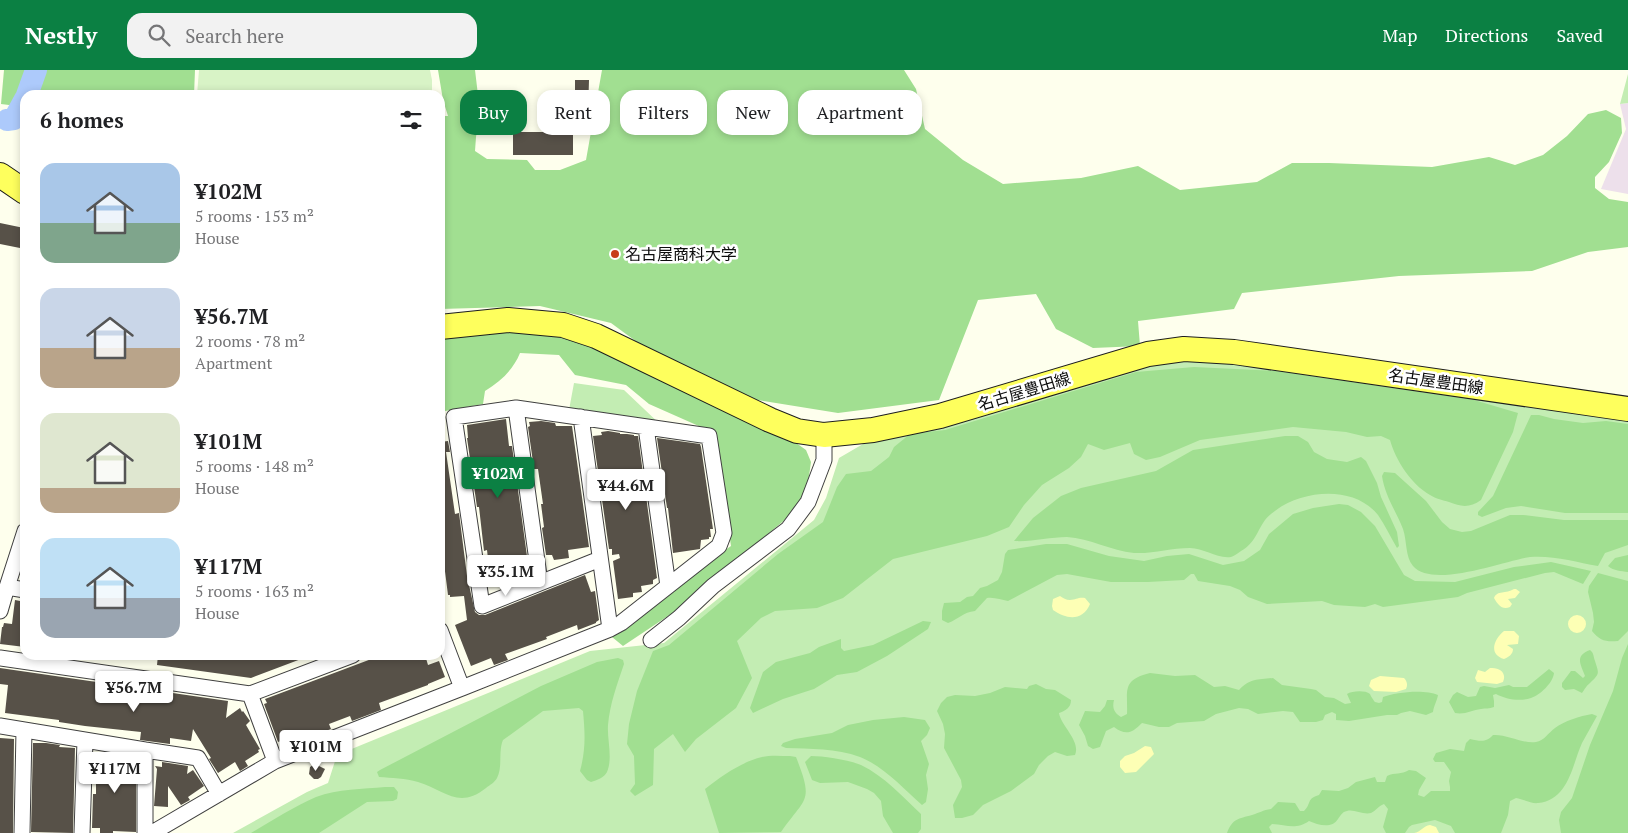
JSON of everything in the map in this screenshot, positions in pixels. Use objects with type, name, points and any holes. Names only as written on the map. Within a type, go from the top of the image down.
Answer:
[{"type":"main road","points":[[0,175],[20,189]]},
{"type":"main road","name":"名古屋豊田線","points":[[445,326],[508,320],[562,325],[596,336],[797,431],[824,434],[873,430],[940,416],[1148,354],[1184,349],[1234,352],[1628,409]]},
{"type":"street","points":[[516,408],[540,583]]},
{"type":"street","points":[[152,833],[275,761],[610,630],[720,546],[724,533],[709,436],[516,408],[454,417],[482,606],[600,559]]},
{"type":"street","points":[[581,417],[610,630]]},
{"type":"street","points":[[646,427],[668,586]]},
{"type":"street","points":[[651,640],[679,618],[714,586],[788,529],[808,502],[824,460],[824,434]]},
{"type":"street","points":[[0,611],[20,547]]},
{"type":"street","points":[[7,587],[20,589]]},
{"type":"street","points":[[445,643],[462,688]]},
{"type":"street","points":[[0,658],[250,694],[334,660]]},
{"type":"street","points":[[250,694],[275,761]]},
{"type":"street","points":[[0,726],[198,758],[219,794]]},
{"type":"street","points":[[22,833],[24,730]]},
{"type":"street","points":[[82,833],[85,740]]},
{"type":"street","points":[[145,833],[146,750]]},
{"type":"shaded area","points":[[4,70],[195,70],[194,90],[20,90],[20,106],[1,104]]},
{"type":"shaded area","points":[[199,70],[430,70],[432,80],[432,90],[197,90]]},
{"type":"shaded area","points":[[438,70],[475,70],[477,90],[460,90],[460,135],[476,135],[475,151],[487,159],[527,160],[535,170],[560,170],[586,160],[590,135],[610,135],[610,90],[598,90],[602,70],[904,70],[916,90],[798,90],[798,135],[922,135],[922,116],[925,129],[963,160],[1003,184],[1081,178],[1138,166],[1180,190],[1257,182],[1292,163],[1432,167],[1489,157],[1515,165],[1543,155],[1567,136],[1588,114],[1606,110],[1621,118],[1622,133],[1609,162],[1595,177],[1595,188],[1609,199],[1628,202],[1628,247],[1588,252],[1532,271],[1399,276],[1242,293],[1234,309],[1138,321],[1140,346],[1093,348],[1056,329],[1036,294],[978,300],[939,400],[838,413],[757,400],[656,356],[611,323],[540,306],[445,309],[445,116],[448,116],[445,106],[445,90],[441,90]]},
{"type":"shaded area","points":[[1628,74],[1628,103],[1620,104]]},
{"type":"shaded area","points":[[1628,103],[1628,194],[1601,189],[1626,129],[1620,104]]},
{"type":"shaded area","points":[[527,329],[580,337],[792,440],[806,450],[811,462],[807,490],[793,513],[677,610],[623,646],[612,637],[731,546],[715,440],[710,431],[649,404],[626,385],[575,375],[559,355],[520,353],[506,375],[485,391],[483,404],[445,411],[445,335]]},
{"type":"shaded area","points":[[1176,359],[1233,360],[1628,419],[1628,833],[233,833],[307,792],[328,783],[337,755],[590,651],[664,643],[814,520],[826,498],[839,458],[863,444],[1106,374]]},
{"type":"shaded area","points":[[1194,367],[1276,371],[1474,400],[1518,413],[1513,432],[1481,500],[1465,506],[1432,496],[1417,485],[1405,471],[1396,456],[1390,440],[1381,436],[1367,437],[1346,432],[1293,427],[1200,440],[1160,457],[1146,460],[1134,454],[1130,443],[1104,450],[1088,444],[1081,457],[1069,468],[1042,485],[1024,505],[1009,527],[987,536],[893,559],[843,598],[817,608],[775,611],[761,618],[737,641],[752,678],[736,708],[696,739],[685,752],[673,734],[654,749],[653,785],[635,796],[630,791],[635,784],[634,756],[627,744],[629,724],[637,691],[653,651],[669,645],[778,554],[823,522],[837,487],[846,474],[871,471],[889,457],[894,447],[910,434],[945,430],[1136,372]]},
{"type":"shaded area","points":[[574,383],[624,390],[663,427],[569,410]]},
{"type":"shaded area","points":[[1531,415],[1583,423],[1606,421],[1628,424],[1628,513],[1565,513],[1521,506],[1506,508],[1482,517],[1478,515],[1478,512],[1493,496]]},
{"type":"shaded area","points":[[1285,436],[1298,436],[1308,442],[1314,452],[1327,459],[1347,462],[1361,457],[1366,461],[1397,532],[1399,546],[1397,548],[1378,515],[1367,505],[1355,498],[1326,494],[1296,500],[1283,506],[1267,518],[1247,547],[1231,557],[1195,548],[1148,553],[1125,552],[1067,537],[1014,541],[1033,518],[1061,496],[1081,488],[1156,471],[1193,450]]},
{"type":"shaded area","points":[[1384,472],[1395,473],[1426,501],[1442,522],[1450,529],[1462,532],[1471,531],[1510,515],[1564,520],[1628,520],[1628,545],[1605,553],[1598,566],[1564,559],[1530,557],[1469,572],[1436,575],[1423,572],[1410,562],[1403,529],[1383,483],[1382,476]]},
{"type":"shaded area","points":[[1339,504],[1348,505],[1361,512],[1375,526],[1404,575],[1415,581],[1455,582],[1514,567],[1551,562],[1591,571],[1583,584],[1554,572],[1545,573],[1458,597],[1383,607],[1375,604],[1365,607],[1334,605],[1322,601],[1267,604],[1248,597],[1240,590],[1230,586],[1198,581],[1194,574],[1191,574],[1184,580],[1111,582],[1067,574],[1057,575],[1008,601],[987,598],[975,611],[948,623],[942,620],[944,603],[960,602],[967,597],[973,596],[980,588],[998,580],[1002,572],[1005,554],[1008,550],[1046,544],[1067,544],[1109,556],[1144,561],[1189,554],[1223,565],[1244,561],[1260,550],[1269,534],[1293,514],[1313,508]]},
{"type":"shaded area","points":[[1628,555],[1628,572],[1615,570],[1608,566],[1615,558]]},
{"type":"shaded area","points":[[1598,573],[1628,581],[1628,631],[1618,641],[1604,640],[1592,631],[1594,622],[1588,592],[1589,586]]},
{"type":"shaded area","points":[[923,621],[931,622],[928,629],[887,656],[857,672],[837,675],[814,689],[783,699],[753,713],[750,708],[763,672],[776,662],[810,653],[819,647],[841,639],[841,648],[844,651],[873,645]]},
{"type":"shaded area","points":[[1628,644],[1628,833],[1561,833],[1559,820],[1561,812],[1572,798],[1590,745],[1613,691]]},
{"type":"shaded area","points":[[1590,650],[1593,653],[1597,675],[1582,693],[1574,689],[1565,690],[1562,687],[1562,683],[1571,671],[1575,671],[1583,678],[1585,676],[1580,658],[1585,652]]},
{"type":"shaded area","points":[[618,658],[623,660],[624,664],[609,717],[609,767],[606,774],[600,778],[591,782],[580,771],[585,734],[583,711],[579,708],[543,711],[503,740],[500,769],[496,779],[491,785],[476,794],[459,798],[413,781],[379,777],[377,772],[380,770],[541,686],[597,662]]},
{"type":"shaded area","points":[[1549,669],[1554,673],[1549,685],[1531,698],[1513,699],[1496,694],[1493,695],[1494,707],[1462,713],[1455,713],[1449,702],[1457,692],[1468,697],[1476,696],[1480,687],[1484,686],[1495,688],[1509,685],[1513,687],[1527,687]]},
{"type":"shaded area","points":[[1150,673],[1175,676],[1195,675],[1214,687],[1225,686],[1239,690],[1251,681],[1273,678],[1282,685],[1316,690],[1325,697],[1334,698],[1345,704],[1351,703],[1347,694],[1362,691],[1370,694],[1375,702],[1379,703],[1382,702],[1383,697],[1403,693],[1426,692],[1438,695],[1433,712],[1426,715],[1410,711],[1397,715],[1349,721],[1336,720],[1336,714],[1332,712],[1325,715],[1323,720],[1300,722],[1293,712],[1283,711],[1258,714],[1248,709],[1239,708],[1216,714],[1204,721],[1177,723],[1169,727],[1142,723],[1132,731],[1122,732],[1114,727],[1106,731],[1100,747],[1093,749],[1088,746],[1079,725],[1085,711],[1100,712],[1107,700],[1114,700],[1113,708],[1117,714],[1121,717],[1127,714],[1127,693],[1130,683],[1134,679]]},
{"type":"shaded area","points":[[1036,684],[1046,689],[1055,690],[1071,700],[1069,707],[1059,713],[1075,744],[1075,755],[1067,756],[1055,752],[1039,765],[1034,774],[1011,791],[983,805],[973,815],[955,818],[953,805],[962,787],[961,780],[944,748],[945,734],[937,711],[941,703],[947,697],[955,695],[975,696],[1005,687],[1027,689],[1029,686]]},
{"type":"shaded area","points":[[1592,714],[1597,716],[1582,743],[1572,771],[1563,788],[1557,795],[1538,803],[1516,798],[1510,801],[1508,815],[1501,833],[1455,833],[1451,826],[1435,820],[1412,825],[1405,833],[1386,833],[1383,827],[1388,809],[1384,804],[1371,813],[1345,811],[1335,822],[1329,825],[1321,825],[1309,821],[1296,826],[1272,824],[1269,827],[1272,833],[1227,833],[1231,824],[1236,820],[1271,809],[1278,802],[1295,803],[1300,811],[1304,811],[1311,800],[1319,795],[1322,790],[1339,791],[1348,788],[1356,782],[1375,777],[1377,782],[1385,782],[1387,776],[1409,770],[1416,771],[1426,778],[1418,795],[1424,797],[1431,791],[1450,791],[1449,781],[1451,772],[1444,762],[1435,762],[1433,759],[1436,753],[1450,749],[1464,751],[1466,743],[1470,739],[1480,741],[1493,735],[1526,742],[1539,741],[1563,723],[1577,717]]},
{"type":"shaded area","points":[[904,717],[925,720],[930,728],[927,735],[921,741],[929,764],[926,775],[928,789],[926,802],[922,805],[885,772],[860,757],[832,750],[786,748],[781,746],[783,743],[795,739],[832,733],[848,725]]},
{"type":"shaded area","points":[[768,756],[796,757],[802,772],[806,791],[801,805],[781,832],[719,833],[705,789],[732,770],[754,759]]},
{"type":"shaded area","points":[[811,756],[856,763],[878,775],[921,814],[921,829],[918,833],[893,833],[883,816],[881,801],[874,793],[848,782],[820,783],[812,780],[805,762]]},
{"type":"shaded area","points":[[394,787],[398,792],[397,799],[393,801],[367,802],[319,833],[251,833],[324,794]]},
{"type":"sand","points":[[1514,589],[1520,592],[1515,598],[1508,599],[1512,604],[1510,607],[1505,608],[1497,603],[1494,598],[1497,594]]},
{"type":"sand","points":[[1060,596],[1069,600],[1085,598],[1090,604],[1087,610],[1079,616],[1064,616],[1053,610],[1052,606],[1053,599]]},
{"type":"sand","points":[[1577,615],[1583,618],[1586,624],[1583,630],[1577,633],[1571,630],[1568,624],[1571,618]]},
{"type":"sand","points":[[1504,631],[1514,631],[1519,636],[1518,644],[1507,645],[1513,651],[1504,659],[1496,654],[1494,646]]},
{"type":"sand","points":[[1490,668],[1497,668],[1502,671],[1504,676],[1503,682],[1497,684],[1477,682],[1475,678],[1478,670],[1485,672]]},
{"type":"sand","points":[[1380,676],[1404,678],[1407,683],[1406,689],[1396,692],[1374,691],[1369,686],[1371,680]]},
{"type":"sand","points":[[1145,746],[1151,747],[1154,754],[1136,772],[1125,773],[1120,767],[1120,761],[1125,756]]},
{"type":"sand","points":[[1430,825],[1436,827],[1439,833],[1414,833],[1426,827]]},
{"type":"building","points":[[575,80],[589,80],[589,90],[575,90]]},
{"type":"building","points":[[527,132],[537,132],[537,135],[573,135],[573,155],[513,155],[513,135],[527,135]]},
{"type":"building","points":[[0,223],[20,227],[20,248],[0,244]]},
{"type":"building","points":[[506,419],[509,446],[512,446],[529,571],[509,574],[510,580],[494,582],[493,576],[490,576],[487,550],[484,551],[479,507],[477,507],[467,438],[467,425]]},
{"type":"building","points":[[529,422],[555,423],[556,426],[572,426],[589,547],[568,550],[569,558],[554,560],[552,555],[546,555],[542,528],[544,527],[541,504],[543,504],[538,469],[534,469],[528,427],[530,426]]},
{"type":"building","points":[[608,431],[638,436],[657,578],[653,580],[653,584],[641,586],[642,592],[633,593],[633,597],[618,599],[613,561],[620,558],[619,554],[612,555],[612,549],[609,549],[593,436],[602,435],[601,432]]},
{"type":"building","points":[[657,438],[700,444],[713,529],[710,529],[711,537],[709,539],[701,540],[700,549],[673,553]]},
{"type":"building","points":[[445,441],[448,441],[450,452],[446,452],[455,514],[459,513],[467,576],[475,612],[479,615],[485,615],[585,575],[591,592],[595,591],[599,620],[596,623],[578,630],[577,625],[546,637],[547,639],[505,654],[508,660],[494,665],[491,658],[471,666],[455,625],[467,620],[464,596],[450,597],[448,595],[445,571]]},
{"type":"building","points":[[15,600],[20,601],[20,646],[0,644],[4,623],[12,624]]},
{"type":"building","points":[[158,660],[298,660],[251,678],[157,665]]},
{"type":"building","points":[[369,660],[426,660],[428,665],[439,661],[445,677],[379,703],[381,710],[352,721],[350,716],[329,724],[331,729],[302,740],[300,734],[278,742],[264,704],[267,703],[265,699]]},
{"type":"building","points":[[0,668],[228,701],[226,718],[240,708],[250,721],[246,725],[260,749],[258,750],[259,752],[245,761],[248,766],[240,771],[235,762],[218,773],[193,729],[191,741],[170,738],[170,744],[140,740],[141,732],[85,726],[59,722],[59,720],[5,713],[8,685],[0,684]]},
{"type":"building","points":[[0,738],[14,739],[13,833],[0,833]]},
{"type":"building","points":[[33,743],[46,743],[60,745],[59,747],[75,748],[73,833],[31,832]]},
{"type":"building","points":[[96,753],[136,758],[136,832],[113,831],[113,833],[100,833],[100,828],[92,828],[93,794],[96,794]]},
{"type":"building","points":[[162,762],[188,766],[187,774],[193,770],[204,786],[188,797],[190,800],[181,805],[168,786],[168,807],[154,806],[157,769],[155,766],[162,767]]},
{"type":"building","points":[[313,765],[325,769],[318,779],[314,779],[309,774],[310,767]]},
{"type":"waterway","points":[[29,90],[36,70]]},
{"type":"waterway","points":[[7,120],[14,119],[20,108]]},
{"type":"place","name":"名古屋商科大学","points":[[615,254]]}]
